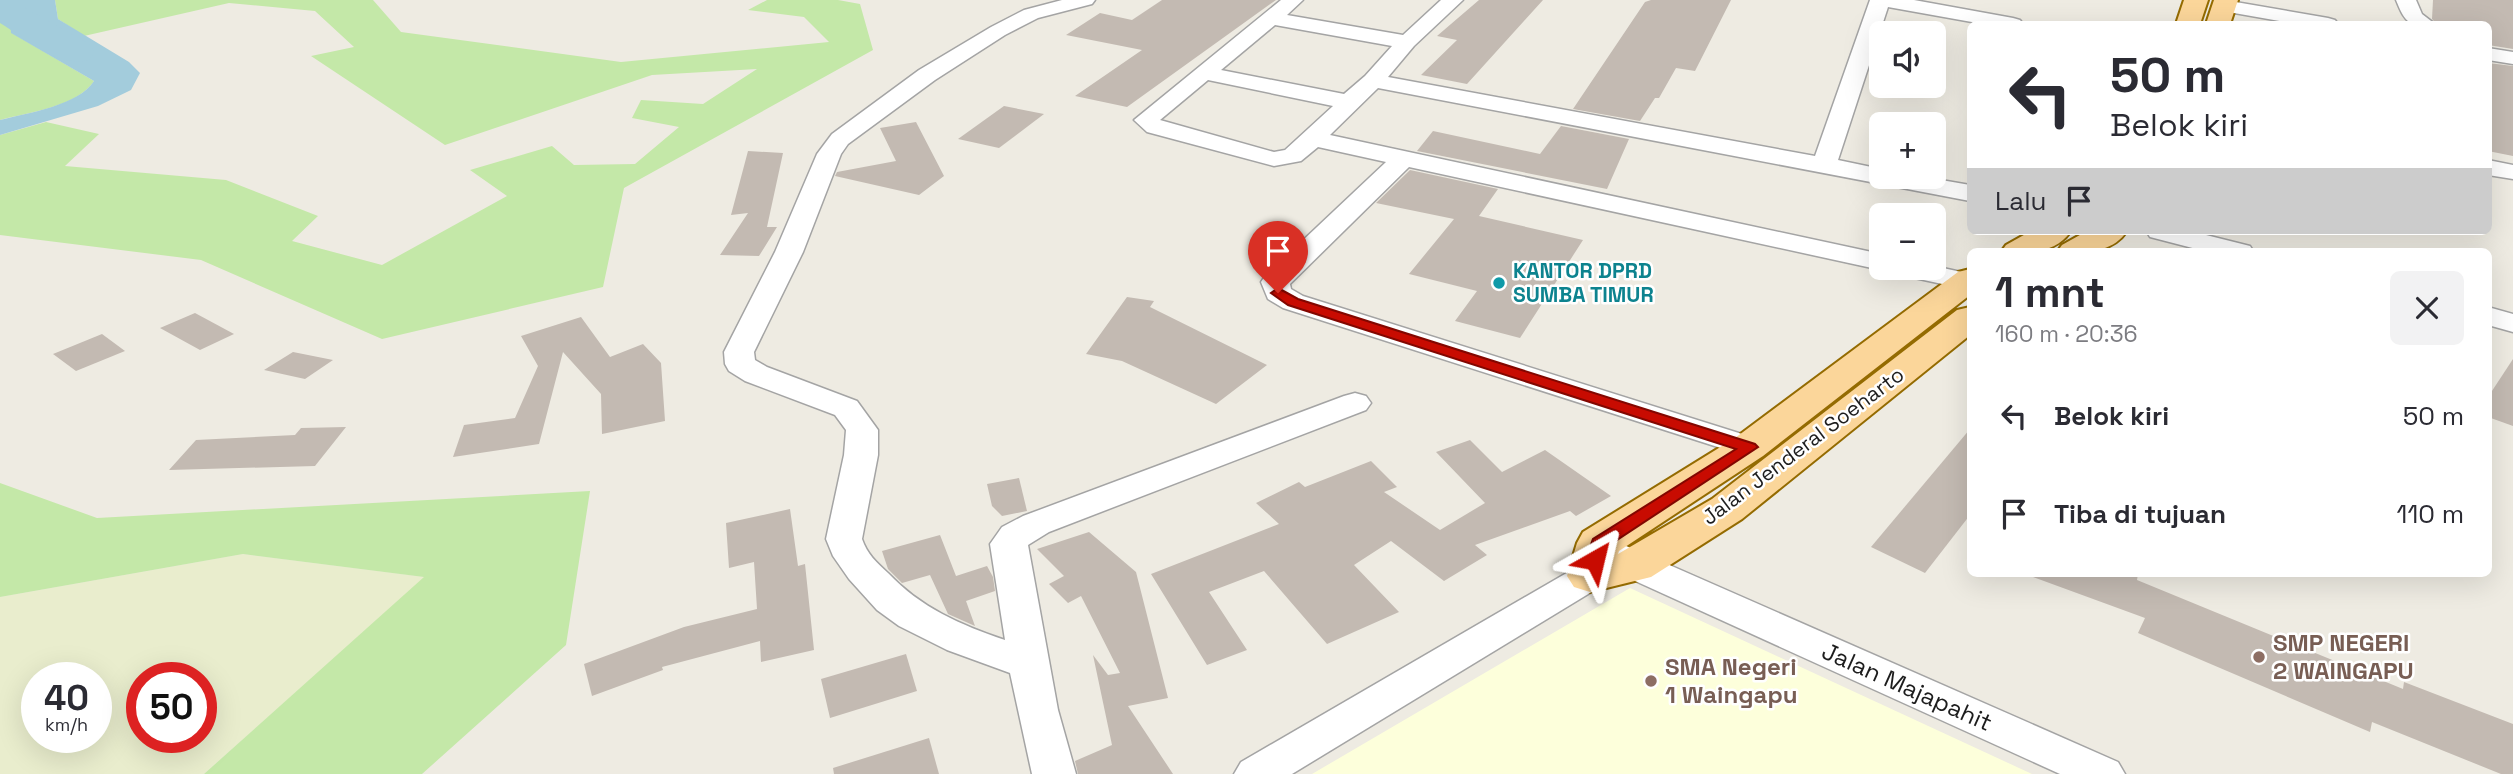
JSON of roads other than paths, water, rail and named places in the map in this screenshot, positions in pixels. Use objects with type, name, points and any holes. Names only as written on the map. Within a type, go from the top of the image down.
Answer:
[{"type":"main road","points":[[2189,21],[2196,0]]},
{"type":"main road","points":[[2025,248],[2048,235]]},
{"type":"main road","points":[[2081,248],[2104,235]]},
{"type":"main road","name":"Jalan Jenderal Soeharto","points":[[1595,560],[1967,292]]},
{"type":"main road","name":"Jalan Jenderal Soeharto","points":[[1595,560],[1635,566],[1727,509],[1967,293]]},
{"type":"street","points":[[1028,664],[943,631],[907,613],[857,565],[846,550],[844,539],[861,455],[863,430],[846,408],[756,374],[740,365],[739,352],[789,252],[829,154],[840,139],[917,82],[998,31],[1031,14],[1085,0]]},
{"type":"street","points":[[1293,0],[1146,120],[1149,124],[1274,159],[1292,156],[1373,81],[1407,42],[1453,0]]},
{"type":"street","points":[[1824,165],[1881,0],[1996,21]]},
{"type":"street","points":[[2406,0],[2413,17],[2420,21]]},
{"type":"street","points":[[2223,10],[2306,21]]},
{"type":"street","points":[[1269,18],[1407,42]]},
{"type":"street","points":[[1204,73],[1349,102]]},
{"type":"street","points":[[1373,81],[1869,173]]},
{"type":"street","points":[[1313,139],[1869,259]]},
{"type":"street","points":[[1404,159],[1275,282],[1278,293],[1293,302],[1749,447]]},
{"type":"street","points":[[2492,168],[2513,172]]},
{"type":"street","points":[[1946,188],[1967,192]]},
{"type":"street","points":[[2174,235],[2225,248]]},
{"type":"street","points":[[1941,280],[1967,289]]},
{"type":"street","points":[[2492,317],[2513,323]]},
{"type":"street","points":[[1054,774],[1037,710],[1008,544],[1015,536],[1037,524],[1355,403]]},
{"type":"street","name":"Jalan Jenderal Soeharto","points":[[1256,774],[1595,560]]},
{"type":"street","name":"Jalan Majapahit","points":[[1635,566],[2103,774]]},
{"type":"water","points":[[9,0],[55,0],[58,19],[129,62],[140,73],[131,90],[98,106],[0,135],[0,120],[65,102],[87,89],[94,81],[11,33]]},
{"type":"waterway","points":[[4,0],[2,10],[76,52]]},
{"type":"place","name":"KANTOR DPRD SUMBA TIMUR","points":[[1499,283]]},
{"type":"place","name":"SMP NEGERI 2 WAINGAPU","points":[[2259,657]]},
{"type":"place","name":"SMA Negeri 1 Waingapu","points":[[1651,681]]}]
